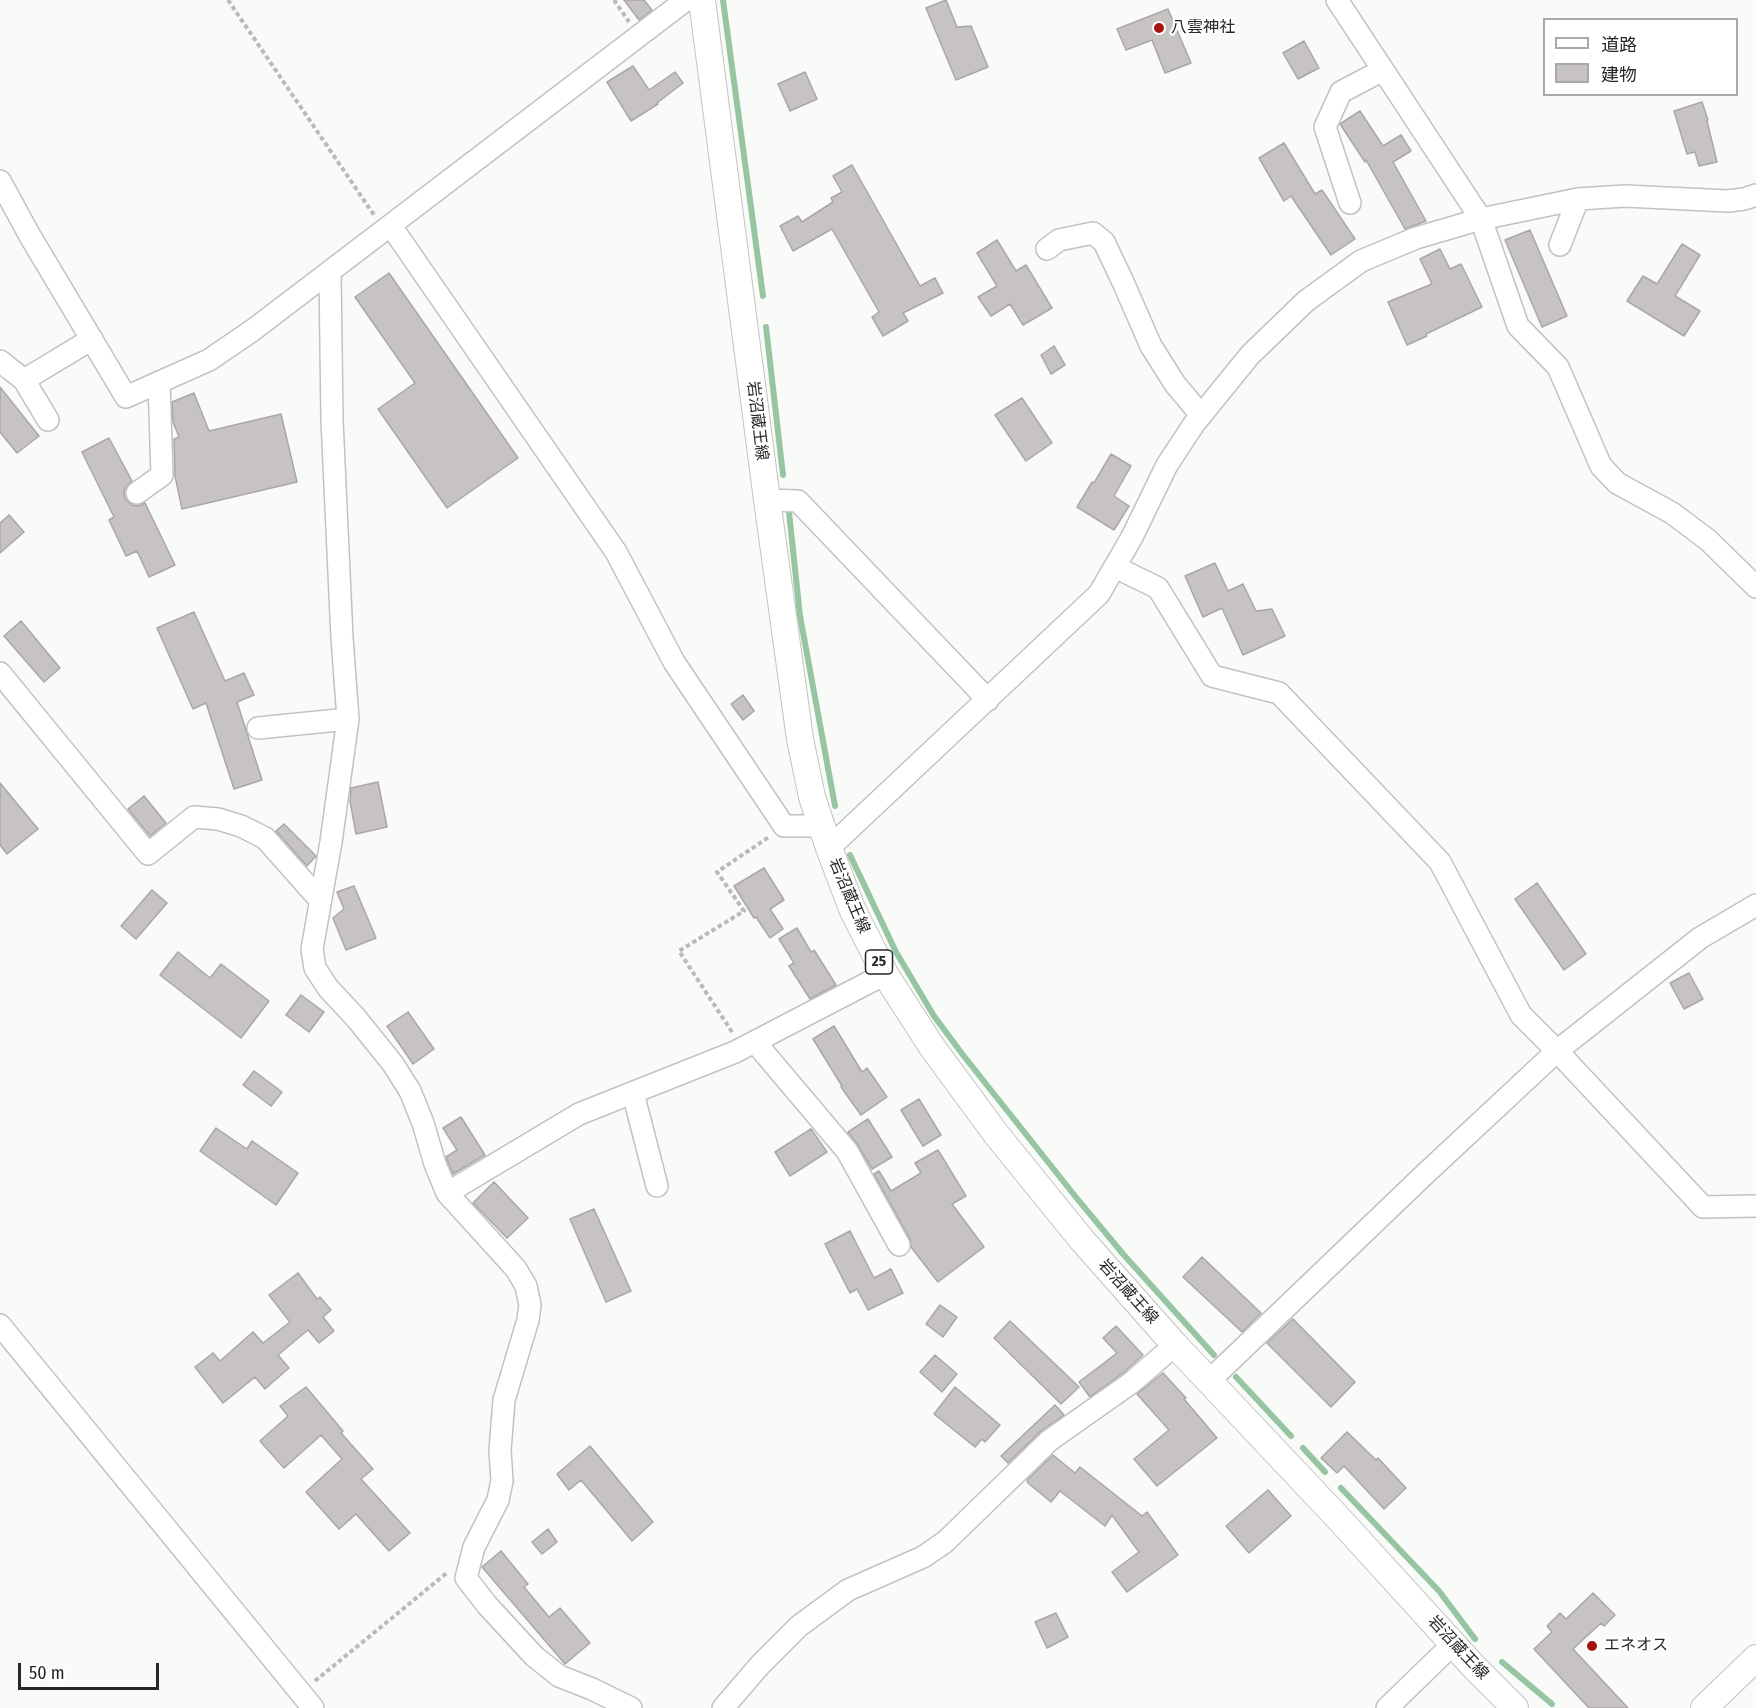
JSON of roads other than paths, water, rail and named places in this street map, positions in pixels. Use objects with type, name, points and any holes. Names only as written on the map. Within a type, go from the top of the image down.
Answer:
[{"type":"main road","name":"岩沼蔵王線","points":[[702,0],[800,739],[812,797],[854,911],[885,974],[932,1047],[996,1134],[1082,1240],[1175,1345],[1515,1708]]},
{"type":"main road","points":[[1704,1708],[1756,1658]]},
{"type":"street","points":[[0,181],[126,397],[209,360],[253,330],[686,0]]},
{"type":"street","points":[[1337,0],[1481,219],[1518,326],[1558,367],[1601,466],[1617,483],[1672,513],[1708,540],[1756,587]]},
{"type":"street","points":[[1350,203],[1325,128],[1341,92],[1383,70]]},
{"type":"street","points":[[388,229],[616,552],[674,662],[784,826],[825,837],[988,699],[1099,594],[1132,537],[1167,465],[1201,415],[1250,355],[1306,301],[1361,261],[1416,238],[1481,219],[1578,199],[1625,196],[1728,201],[1756,195]]},
{"type":"street","points":[[1560,244],[1578,199]]},
{"type":"street","points":[[1047,249],[1059,240],[1093,233],[1104,242],[1151,346],[1175,384],[1201,415]]},
{"type":"street","points":[[330,272],[332,420],[348,719],[331,842],[312,949],[315,968],[328,987],[393,1064],[410,1091],[447,1193],[516,1269],[526,1286],[530,1305],[528,1320],[504,1400],[500,1450],[502,1481],[498,1500],[473,1552],[466,1578],[487,1605],[534,1656],[560,1676],[631,1708]]},
{"type":"street","points":[[24,380],[92,339]]},
{"type":"street","points":[[0,360],[24,380],[48,420]]},
{"type":"street","points":[[137,493],[162,475],[159,382]]},
{"type":"street","points":[[767,500],[798,501],[988,699]]},
{"type":"street","points":[[1115,567],[1158,588],[1212,676],[1279,693],[1440,862],[1521,1015],[1703,1207],[1756,1206]]},
{"type":"street","points":[[0,673],[148,854],[194,817],[218,819],[241,826],[265,838],[320,900]]},
{"type":"street","points":[[258,728],[348,719]]},
{"type":"street","points":[[1209,1381],[1557,1051],[1700,938],[1756,905]]},
{"type":"street","points":[[447,1193],[579,1114],[749,1045],[885,974]]},
{"type":"street","points":[[749,1045],[847,1151],[899,1245]]},
{"type":"street","points":[[633,1093],[657,1186]]},
{"type":"street","points":[[0,1324],[306,1701]]},
{"type":"street","points":[[723,1708],[760,1665],[799,1626],[848,1590],[923,1557],[945,1542],[1050,1440],[1131,1383],[1175,1345]]},
{"type":"street","points":[[1387,1708],[1454,1644]]},
{"type":"waterway","points":[[723,0],[763,296]]},
{"type":"waterway","points":[[766,327],[783,475]]},
{"type":"waterway","points":[[789,512],[800,616],[835,806]]},
{"type":"waterway","points":[[850,855],[896,952],[934,1016],[1075,1196],[1123,1254],[1214,1355]]},
{"type":"waterway","points":[[1236,1377],[1291,1436]]},
{"type":"waterway","points":[[1303,1448],[1325,1472]]},
{"type":"waterway","points":[[1341,1488],[1439,1591],[1475,1639]]},
{"type":"waterway","points":[[1502,1662],[1552,1704]]},
{"type":"place","name":"八雲神社","points":[[1159,28]]},
{"type":"place","name":"エネオス","points":[[1592,1646]]}]
